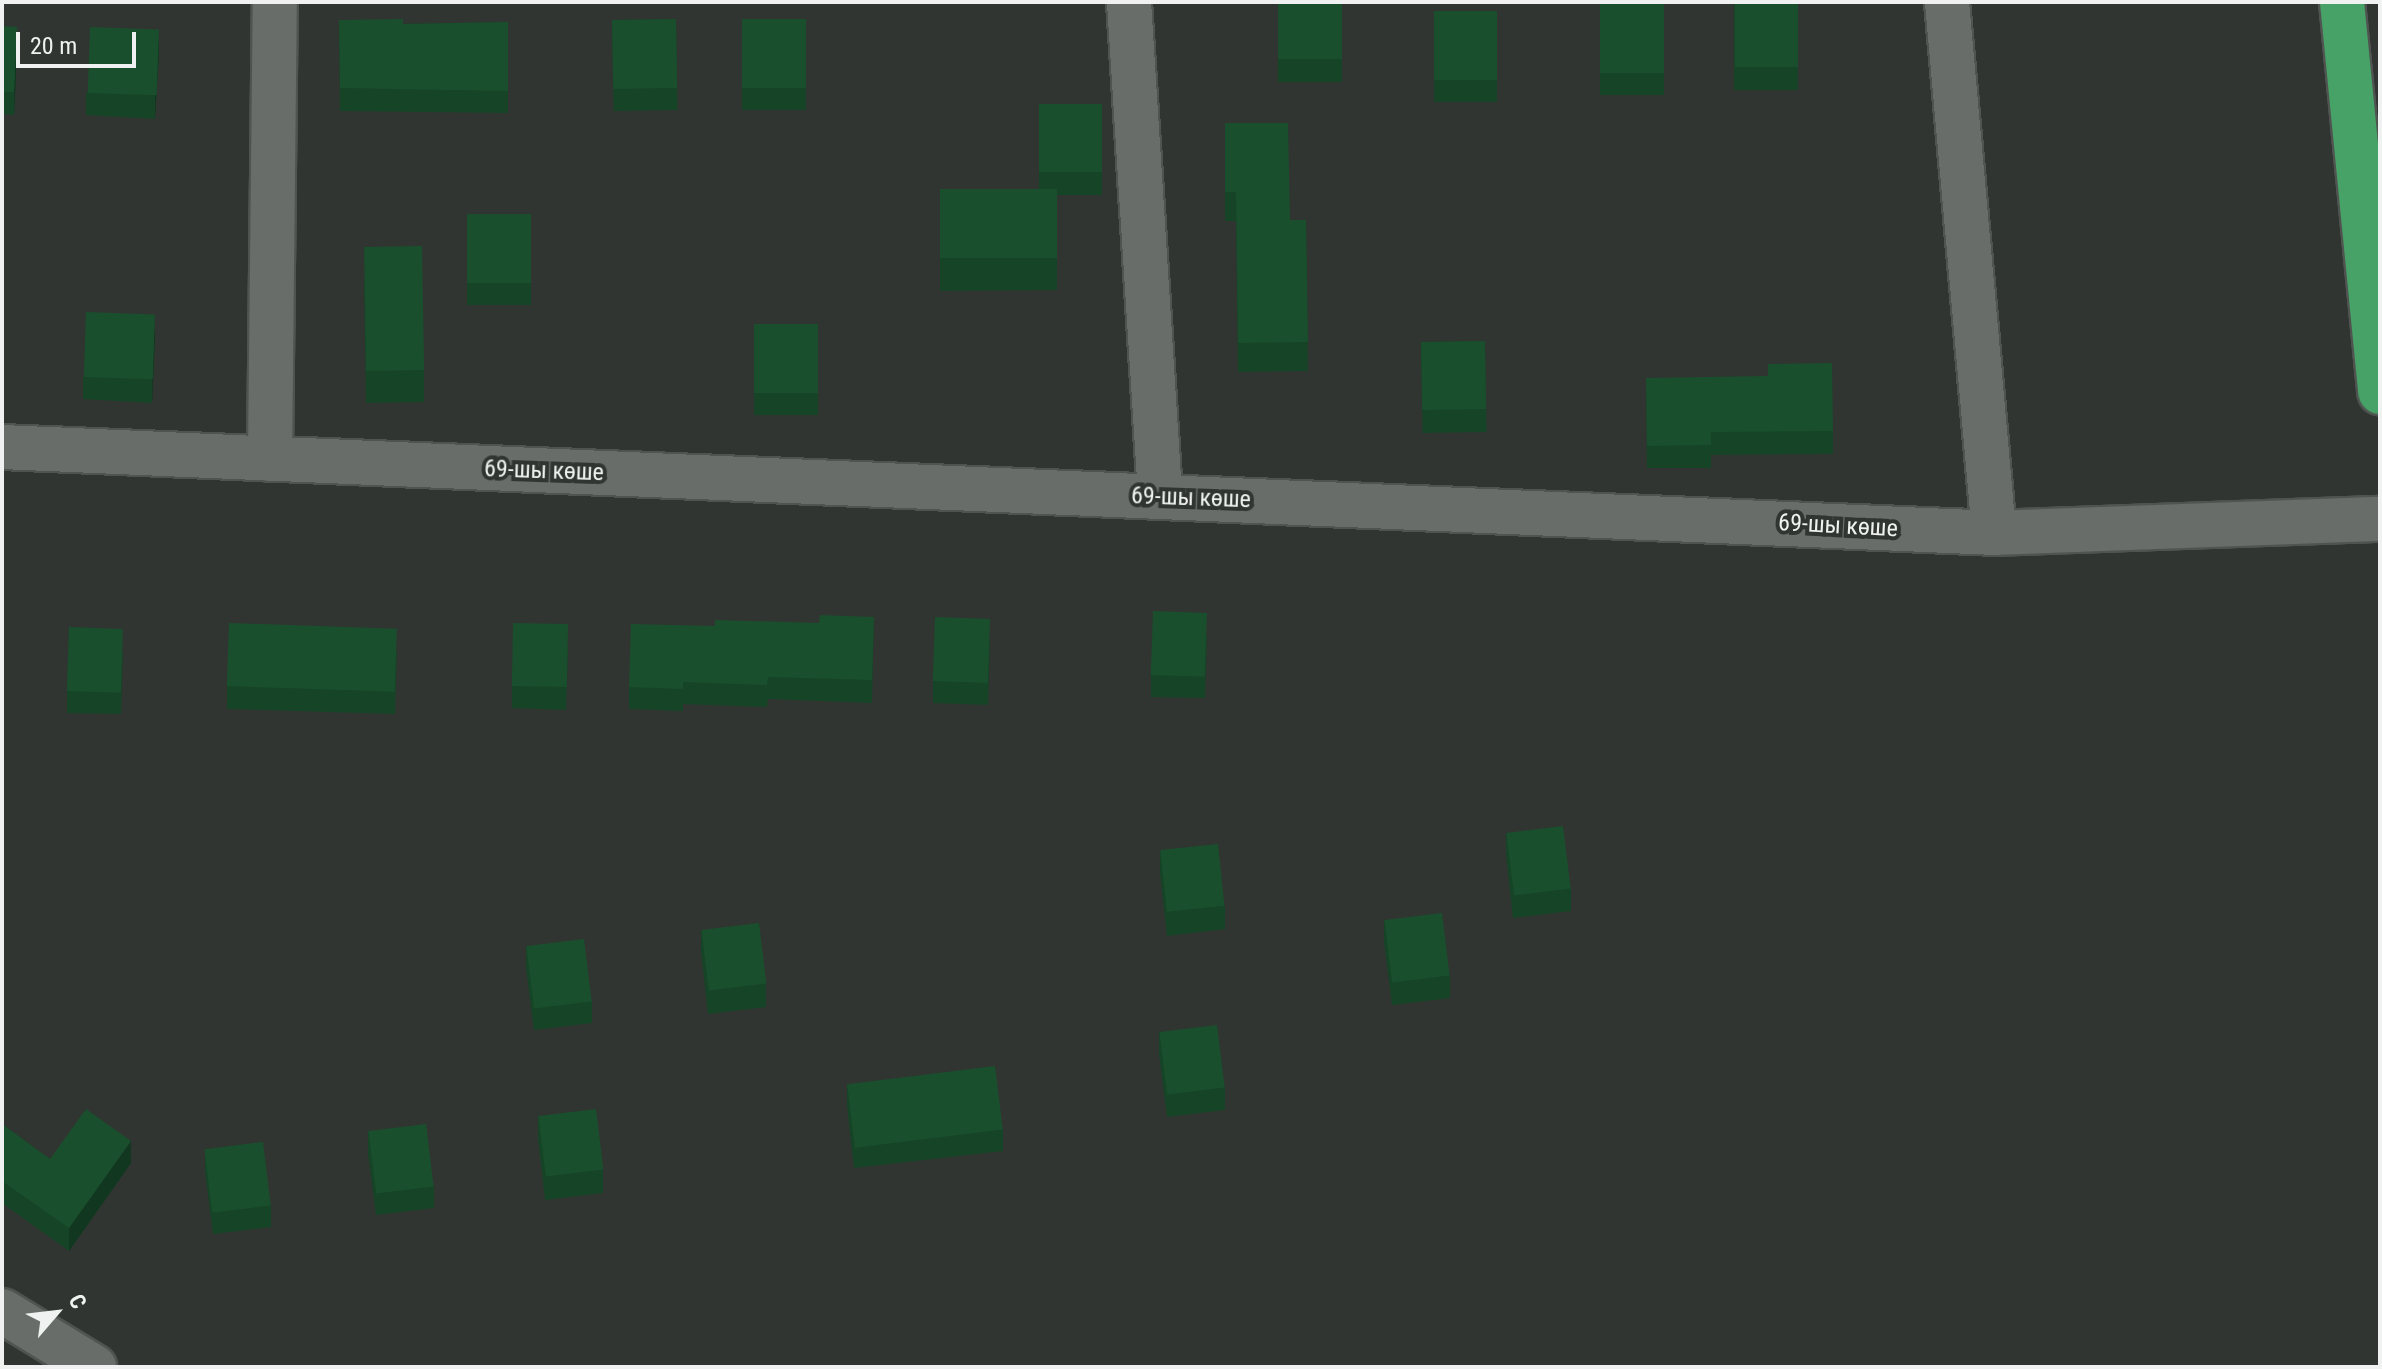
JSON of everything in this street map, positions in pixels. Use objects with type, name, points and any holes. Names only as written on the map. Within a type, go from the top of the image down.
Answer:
[{"type":"highway","points":[[2342,2],[2380,392]]},
{"type":"street","points":[[270,459],[275,2]]},
{"type":"street","points":[[1129,2],[1160,497]]},
{"type":"street","points":[[1947,2],[1994,533]]},
{"type":"street","name":"69-шы көше","points":[[2,447],[1994,533],[2380,519]]},
{"type":"street","points":[[4,1314],[94,1367]]},
{"type":"building","points":[[1735,2],[1798,2],[1798,67],[1735,67]]},
{"type":"building","points":[[1278,4],[1342,4],[1342,59],[1278,59]]},
{"type":"building","points":[[1600,4],[1664,4],[1664,73],[1600,73]]},
{"type":"building","points":[[1434,11],[1497,11],[1497,80],[1434,80]]},
{"type":"building","points":[[403,19],[403,24],[508,22],[508,91],[340,88],[339,20]]},
{"type":"building","points":[[676,19],[677,88],[613,89],[612,20]]},
{"type":"building","points":[[742,19],[806,19],[806,88],[742,88]]},
{"type":"building","points":[[2,26],[17,27],[14,92],[2,92]]},
{"type":"building","points":[[90,27],[159,29],[157,95],[88,93]]},
{"type":"building","points":[[1039,104],[1102,104],[1102,172],[1039,172]]},
{"type":"building","points":[[1225,123],[1288,123],[1290,220],[1306,220],[1308,342],[1238,343],[1236,192],[1225,192]]},
{"type":"building","points":[[940,189],[1057,189],[1057,258],[940,258]]},
{"type":"building","points":[[467,214],[531,214],[531,283],[467,283]]},
{"type":"building","points":[[422,246],[424,370],[366,371],[364,247]]},
{"type":"building","points":[[86,312],[155,314],[153,379],[84,377]]},
{"type":"building","points":[[754,324],[818,324],[818,393],[754,393]]},
{"type":"building","points":[[1485,341],[1486,409],[1422,410],[1421,342]]},
{"type":"building","points":[[1832,363],[1833,431],[1711,432],[1711,445],[1647,446],[1646,378],[1768,376],[1768,364]]},
{"type":"building","points":[[1153,611],[1207,613],[1205,677],[1151,675]]},
{"type":"building","points":[[820,615],[874,617],[872,680],[768,677],[767,685],[683,682],[683,689],[629,687],[631,624],[715,626],[715,620],[819,623]]},
{"type":"building","points":[[935,617],[990,619],[988,683],[933,681]]},
{"type":"building","points":[[229,623],[397,629],[395,692],[227,686]]},
{"type":"building","points":[[513,623],[568,624],[567,687],[512,686]]},
{"type":"building","points":[[69,627],[123,629],[121,693],[67,691]]},
{"type":"building","points":[[1563,826],[1571,889],[1514,895],[1506,833]]},
{"type":"building","points":[[1218,844],[1224,906],[1167,912],[1160,850]]},
{"type":"building","points":[[1442,913],[1450,976],[1392,983],[1384,920]]},
{"type":"building","points":[[759,923],[766,984],[709,991],[701,930]]},
{"type":"building","points":[[584,939],[592,1002],[534,1009],[526,946]]},
{"type":"building","points":[[1217,1025],[1225,1088],[1167,1095],[1159,1032]]},
{"type":"building","points":[[995,1066],[1003,1130],[855,1148],[847,1084]]},
{"type":"building","points":[[86,1109],[131,1141],[69,1228],[2,1181],[2,1124],[50,1159]]},
{"type":"building","points":[[596,1109],[603,1170],[546,1177],[538,1116]]},
{"type":"building","points":[[426,1124],[434,1187],[376,1194],[368,1131]]},
{"type":"building","points":[[263,1142],[271,1206],[212,1213],[204,1149]]}]
